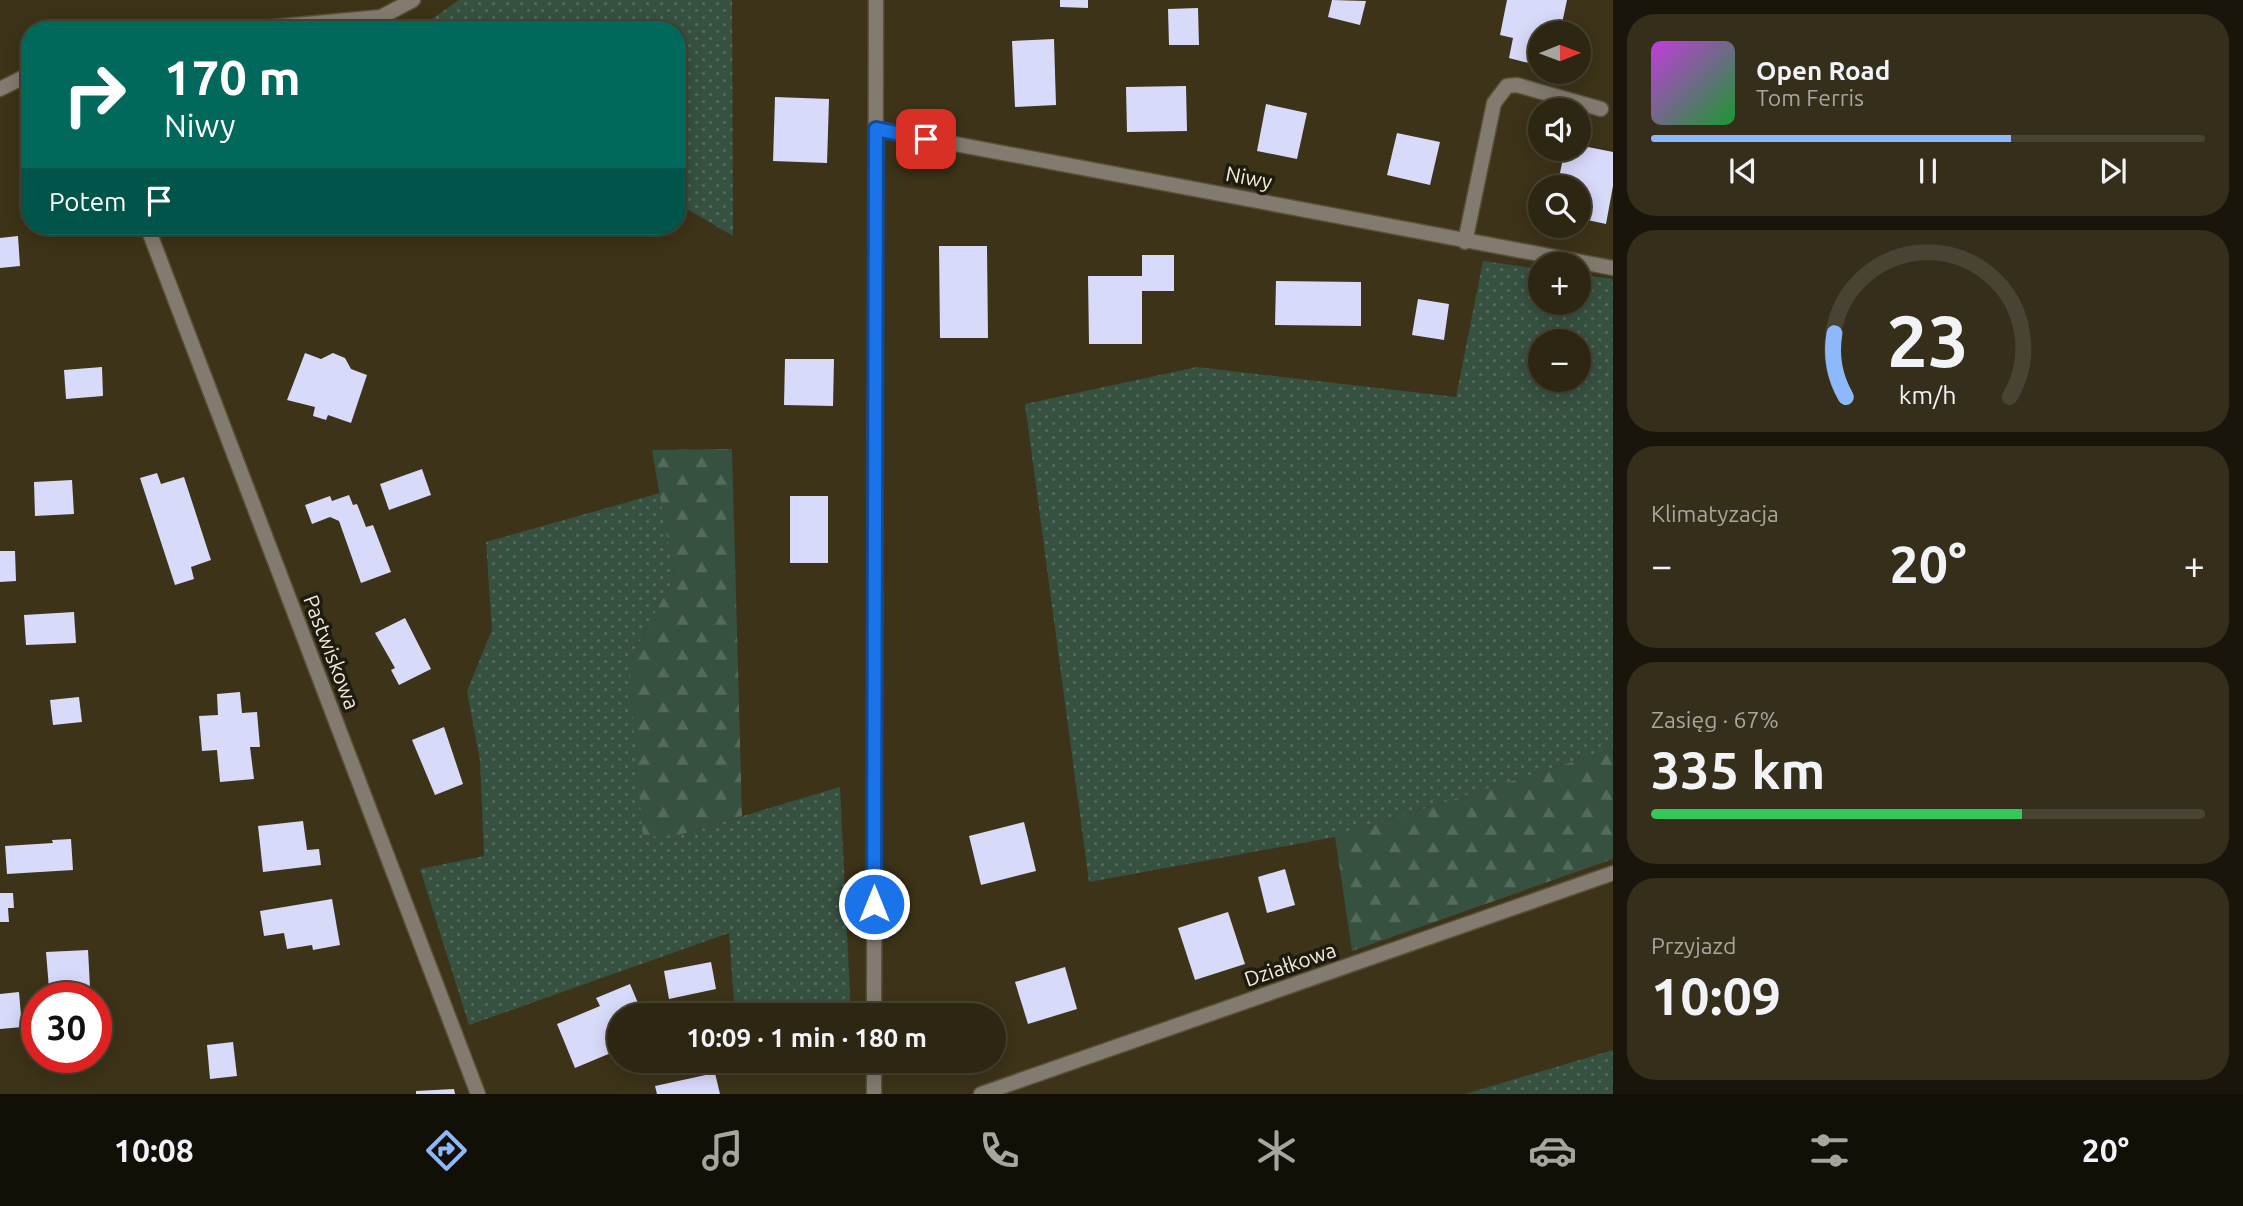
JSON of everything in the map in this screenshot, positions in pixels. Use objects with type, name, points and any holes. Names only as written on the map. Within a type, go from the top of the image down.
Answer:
[{"type":"street","points":[[338,21],[381,17],[414,0]]},
{"type":"street","points":[[874,1003],[876,0]]},
{"type":"street","points":[[0,89],[21,78]]},
{"type":"street","points":[[1465,242],[1494,103],[1507,86],[1517,85],[1601,109]]},
{"type":"street","name":"Niwy","points":[[876,129],[1613,268]]},
{"type":"street","name":"Pastwiskowa","points":[[150,235],[478,1094]]},
{"type":"street","name":"Działkowa","points":[[981,1094],[1613,873]]},
{"type":"street","points":[[874,1073],[874,1094]]},
{"type":"green space","points":[[459,0],[732,0],[733,236],[686,208],[686,21],[429,21]]},
{"type":"green space","points":[[1483,261],[1528,267],[1528,315],[1591,315],[1591,276],[1613,279],[1613,749],[1335,837],[1089,882],[1025,404],[1197,367],[1456,397]]},
{"type":"green space","points":[[732,449],[742,816],[679,835],[643,837],[628,663],[674,578],[652,450]]},
{"type":"green space","points":[[660,493],[674,578],[628,663],[679,835],[840,787],[850,1003],[734,1003],[729,933],[469,1025],[420,869],[484,856],[480,761],[467,691],[492,630],[486,542]]},
{"type":"green space","points":[[1613,749],[1613,859],[1352,951],[1335,837]]},
{"type":"green space","points":[[1613,1050],[1613,1094],[1465,1094]]},
{"type":"building","points":[[1060,0],[1088,0],[1088,8],[1060,7]]},
{"type":"building","points":[[1332,0],[1366,1],[1360,25],[1328,17]]},
{"type":"building","points":[[1507,0],[1567,0],[1563,21],[1528,21],[1528,63],[1509,58],[1513,38],[1500,35]]},
{"type":"building","points":[[1198,8],[1199,45],[1169,45],[1168,9]]},
{"type":"building","points":[[1054,39],[1056,105],[1015,107],[1012,41]]},
{"type":"building","points":[[1186,86],[1187,131],[1127,132],[1126,87]]},
{"type":"building","points":[[775,97],[829,99],[827,163],[773,161]]},
{"type":"building","points":[[1266,104],[1307,113],[1297,159],[1257,151]]},
{"type":"building","points":[[1397,133],[1440,142],[1430,185],[1387,175]]},
{"type":"building","points":[[1591,148],[1613,152],[1613,186],[1606,224],[1591,221],[1591,175],[1560,175],[1562,161],[1591,161]]},
{"type":"building","points":[[18,236],[20,266],[0,268],[0,238]]},
{"type":"building","points":[[939,246],[987,246],[988,338],[940,338]]},
{"type":"building","points":[[1142,255],[1174,255],[1174,291],[1142,291],[1142,344],[1089,344],[1088,276],[1142,276]]},
{"type":"building","points":[[1276,281],[1361,282],[1361,326],[1275,325]]},
{"type":"building","points":[[1418,299],[1449,304],[1444,340],[1412,335]]},
{"type":"building","points":[[305,353],[321,359],[333,353],[345,358],[351,369],[367,375],[351,423],[328,415],[326,420],[313,416],[315,407],[287,400]]},
{"type":"building","points":[[785,359],[834,359],[833,406],[784,405]]},
{"type":"building","points":[[102,367],[103,396],[66,399],[64,370]]},
{"type":"building","points":[[422,469],[431,495],[389,510],[380,484]]},
{"type":"building","points":[[157,473],[161,484],[184,477],[211,560],[191,567],[194,579],[175,585],[140,478]]},
{"type":"building","points":[[72,480],[74,514],[35,516],[34,482]]},
{"type":"building","points":[[349,495],[353,505],[357,504],[366,527],[373,525],[391,572],[361,583],[339,521],[330,517],[312,524],[305,505],[330,496],[332,501]]},
{"type":"building","points":[[790,496],[828,496],[828,563],[790,563]]},
{"type":"building","points":[[0,551],[15,551],[16,581],[0,582]]},
{"type":"building","points":[[74,612],[76,643],[26,645],[24,615]]},
{"type":"building","points":[[405,618],[431,669],[399,685],[391,670],[395,668],[375,633]]},
{"type":"building","points":[[240,692],[242,713],[257,712],[260,747],[250,747],[254,779],[220,782],[217,750],[202,751],[199,716],[218,715],[217,694]]},
{"type":"building","points":[[79,697],[82,722],[53,725],[50,700]]},
{"type":"building","points":[[444,727],[463,784],[435,795],[412,740]]},
{"type":"building","points":[[303,821],[307,850],[319,849],[321,865],[263,872],[258,826]]},
{"type":"building","points":[[1024,822],[1036,871],[981,885],[969,836]]},
{"type":"building","points":[[71,839],[73,870],[7,874],[5,846]]},
{"type":"building","points":[[1285,869],[1295,905],[1267,913],[1258,877]]},
{"type":"building","points":[[0,893],[13,893],[14,908],[8,908],[9,922],[0,922]]},
{"type":"building","points":[[332,899],[340,945],[313,950],[312,945],[287,949],[284,933],[264,936],[260,911]]},
{"type":"building","points":[[1228,912],[1245,964],[1195,980],[1178,928]]},
{"type":"building","points":[[88,950],[90,982],[48,982],[46,952]]},
{"type":"building","points":[[711,962],[716,989],[669,999],[664,971]]},
{"type":"building","points":[[1065,967],[1077,1009],[1028,1024],[1015,982]]},
{"type":"building","points":[[630,984],[638,1003],[607,1003],[607,1055],[575,1068],[557,1024],[600,1006],[596,998]]},
{"type":"building","points":[[19,992],[21,1027],[0,1029],[0,994]]},
{"type":"building","points":[[233,1042],[237,1076],[210,1079],[207,1045]]},
{"type":"building","points":[[715,1073],[720,1094],[657,1094],[655,1086]]},
{"type":"building","points":[[454,1089],[455,1094],[416,1094],[416,1091]]},
{"type":"route","points":[[874,904],[876,129],[926,139]]}]
